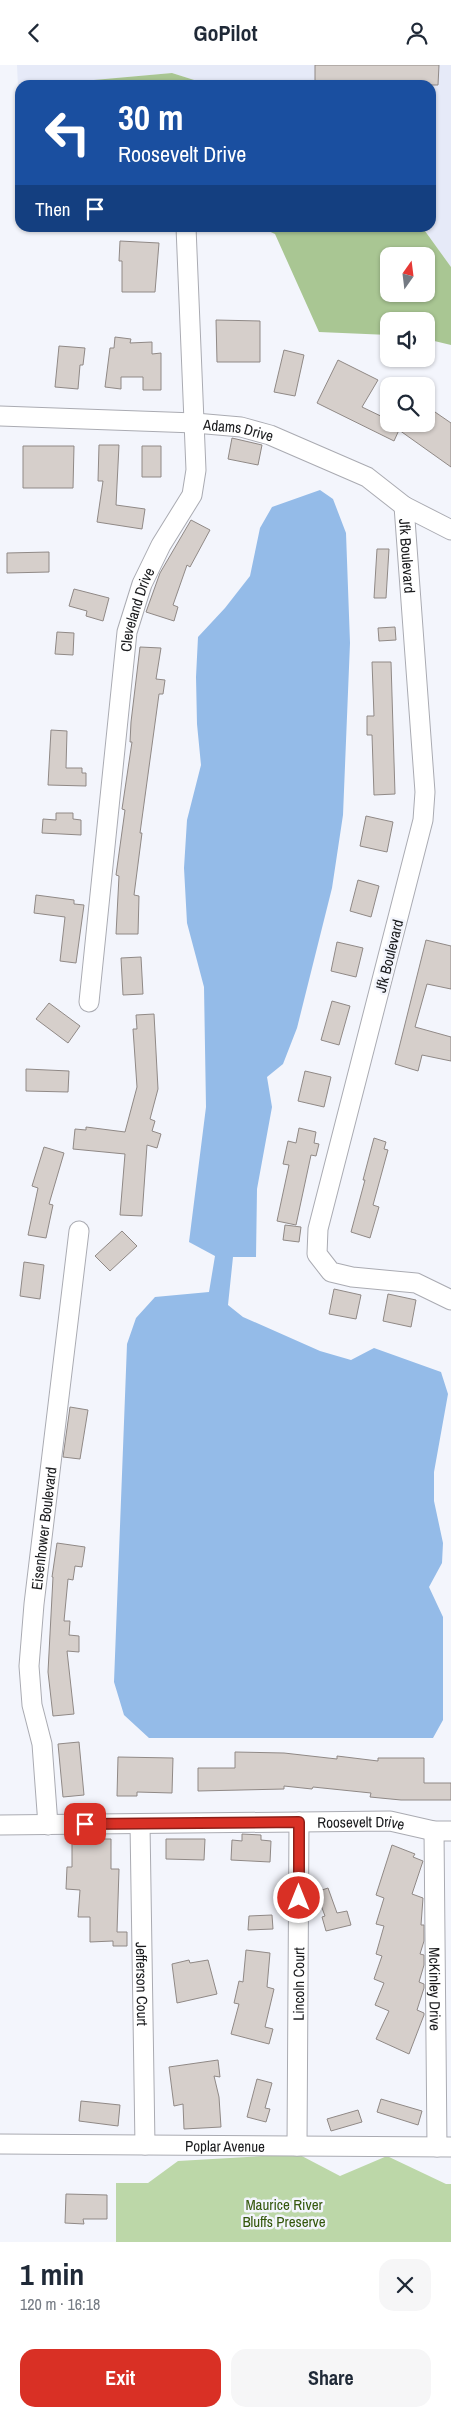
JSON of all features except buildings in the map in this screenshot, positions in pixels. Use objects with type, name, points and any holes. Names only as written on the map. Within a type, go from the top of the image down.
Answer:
[{"type":"street","name":"Cleveland Drive","points":[[89,1002],[127,632],[142,584],[161,545],[192,495],[196,470],[186,232]]},
{"type":"street","name":"Adams Drive","points":[[0,416],[195,423],[241,427],[270,435],[367,477],[404,506],[451,530]]},
{"type":"street","name":"Jfk Boulevard","points":[[404,506],[425,792],[424,821],[318,1229],[317,1254],[331,1272],[352,1277],[416,1283],[451,1300]]},
{"type":"street","name":"Eisenhower Boulevard","points":[[48,1825],[42,1744],[32,1705],[29,1666],[35,1594],[79,1231]]},
{"type":"street","name":"Roosevelt Drive","points":[[0,1825],[390,1821],[442,1831]]},
{"type":"street","name":"Lincoln Court","points":[[297,2146],[299,1822]]},
{"type":"street","name":"Jefferson Court","points":[[140,1824],[145,2145]]},
{"type":"street","name":"McKinley Drive","points":[[442,1831],[444,2147]]},
{"type":"street","name":"Poplar Avenue","points":[[0,2144],[444,2147]]},
{"type":"shaded area","points":[[17,65],[451,65],[451,267],[426,232],[436,232],[436,80],[194,80],[172,73],[95,80],[18,80]]},
{"type":"green space","points":[[172,73],[194,80],[94,80]]},
{"type":"green space","points":[[271,232],[426,232],[451,267],[451,345],[435,341],[435,312],[380,312],[380,335],[319,332],[275,234]]},
{"type":"green space","name":"Maurice River Bluffs Preserve","points":[[298,2154],[340,2176],[387,2156],[446,2184],[451,2184],[451,2242],[116,2242],[116,2183],[148,2183],[178,2161]]},
{"type":"water","points":[[320,490],[333,499],[346,533],[350,643],[343,815],[332,888],[297,1028],[283,1064],[267,1077],[272,1107],[257,1189],[256,1257],[233,1257],[228,1305],[243,1317],[320,1351],[351,1360],[374,1348],[441,1372],[448,1394],[434,1472],[434,1501],[443,1543],[442,1563],[429,1587],[443,1617],[443,1720],[433,1738],[149,1738],[124,1715],[114,1682],[127,1344],[136,1318],[155,1297],[209,1292],[215,1256],[189,1242],[206,1107],[204,987],[187,923],[184,868],[187,820],[201,765],[197,724],[196,677],[198,637],[225,608],[250,576],[260,528],[272,507]]},
{"type":"route","points":[[85,1824],[299,1822],[299,1898]]}]
